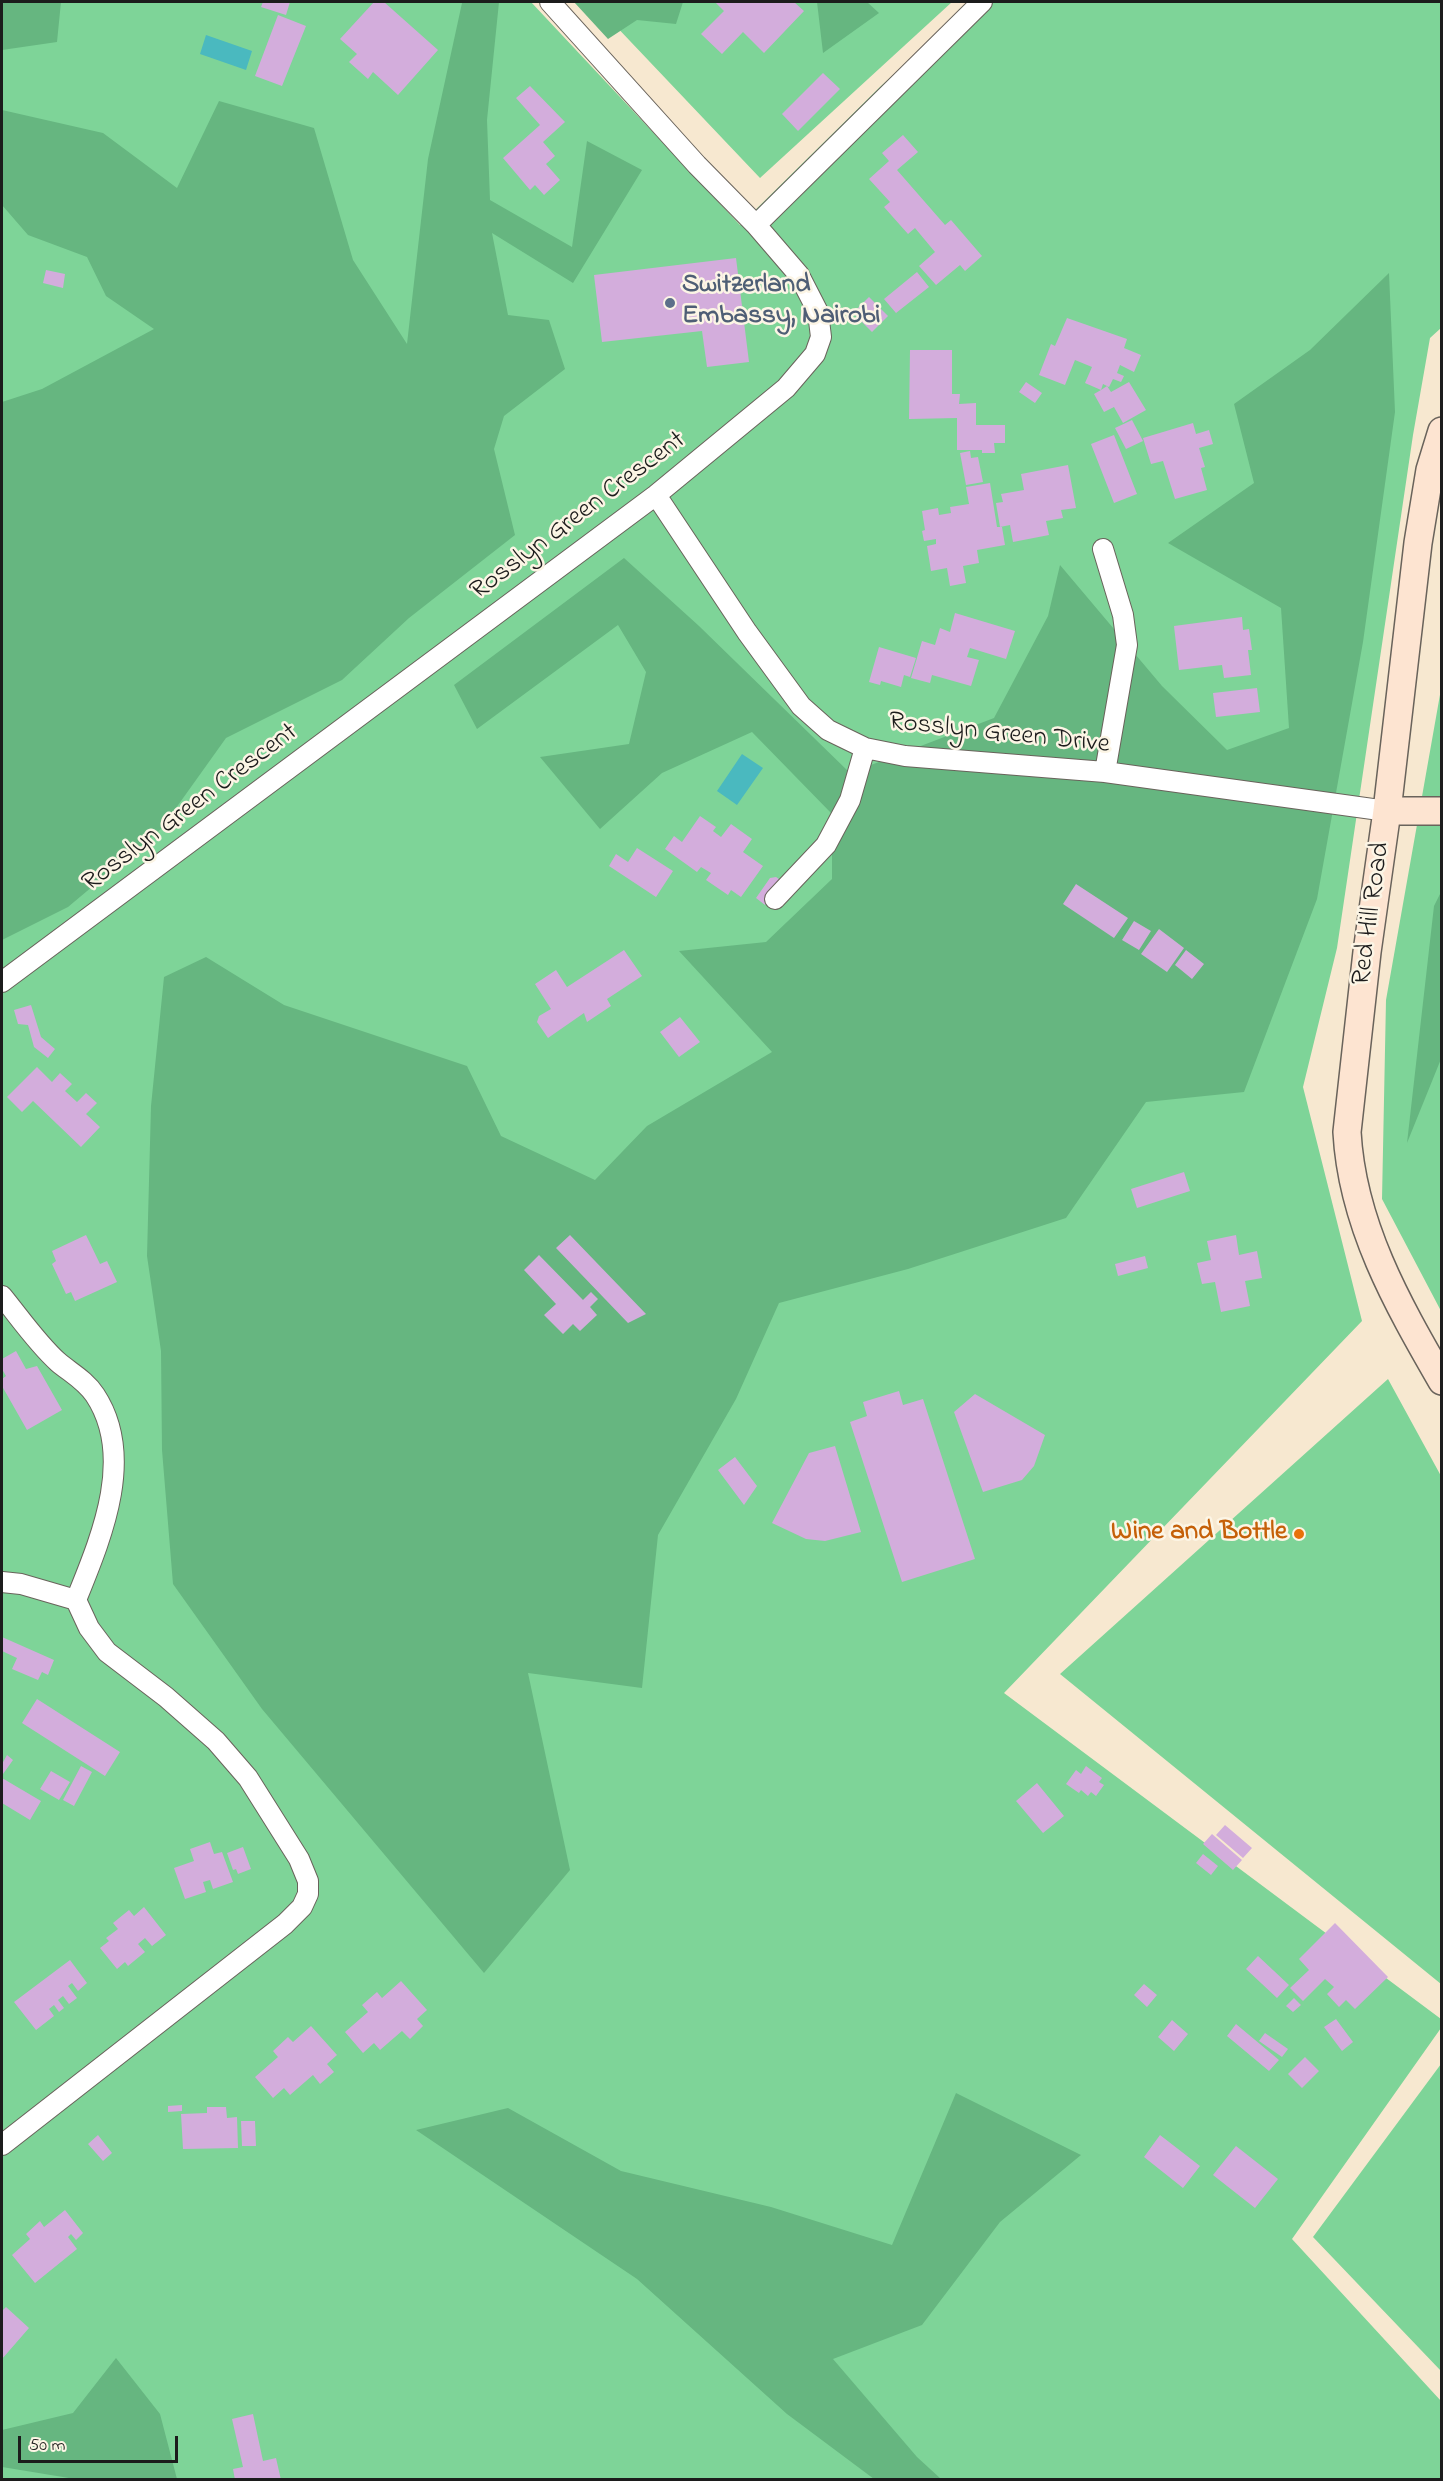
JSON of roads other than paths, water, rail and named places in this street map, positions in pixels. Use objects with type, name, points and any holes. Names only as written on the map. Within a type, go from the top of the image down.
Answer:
[{"type":"main road","name":"Red Hill Road","points":[[1442,431],[1430,470],[1418,543],[1347,1132],[1349,1160],[1359,1204],[1377,1259],[1442,1381]]},
{"type":"main road","points":[[1387,812],[1442,811]]},
{"type":"street","name":"Rosslyn Green Crescent","points":[[2,982],[656,495],[786,388],[815,354],[821,337],[818,312],[799,275],[756,225],[697,165],[550,2]]},
{"type":"street","points":[[756,225],[982,2]]},
{"type":"street","name":"Rosslyn Green Drive","points":[[656,495],[747,632],[801,706],[828,730],[865,748],[905,756],[1105,772],[1387,812]]},
{"type":"street","points":[[1103,549],[1123,615],[1127,645],[1105,772]]},
{"type":"street","points":[[774,899],[826,845],[850,800],[865,748]]},
{"type":"street","points":[[2,1296],[59,1363],[78,1375],[94,1394],[108,1418],[113,1446],[109,1509],[102,1536],[76,1600],[89,1628],[107,1652],[166,1697],[216,1741],[248,1778],[299,1859],[308,1881],[308,1894],[302,1907],[285,1924],[2,2145]]},
{"type":"street","points":[[2,1582],[21,1584],[76,1600]]},
{"type":"water","points":[[206,35],[252,51],[246,70],[200,54]]},
{"type":"water","points":[[742,754],[763,768],[737,805],[717,791]]},
{"type":"place","name":"Switzerland Embassy, Nairobi","points":[[670,303]]},
{"type":"place","name":"Wine and Bottle","points":[[1299,1534]]}]
